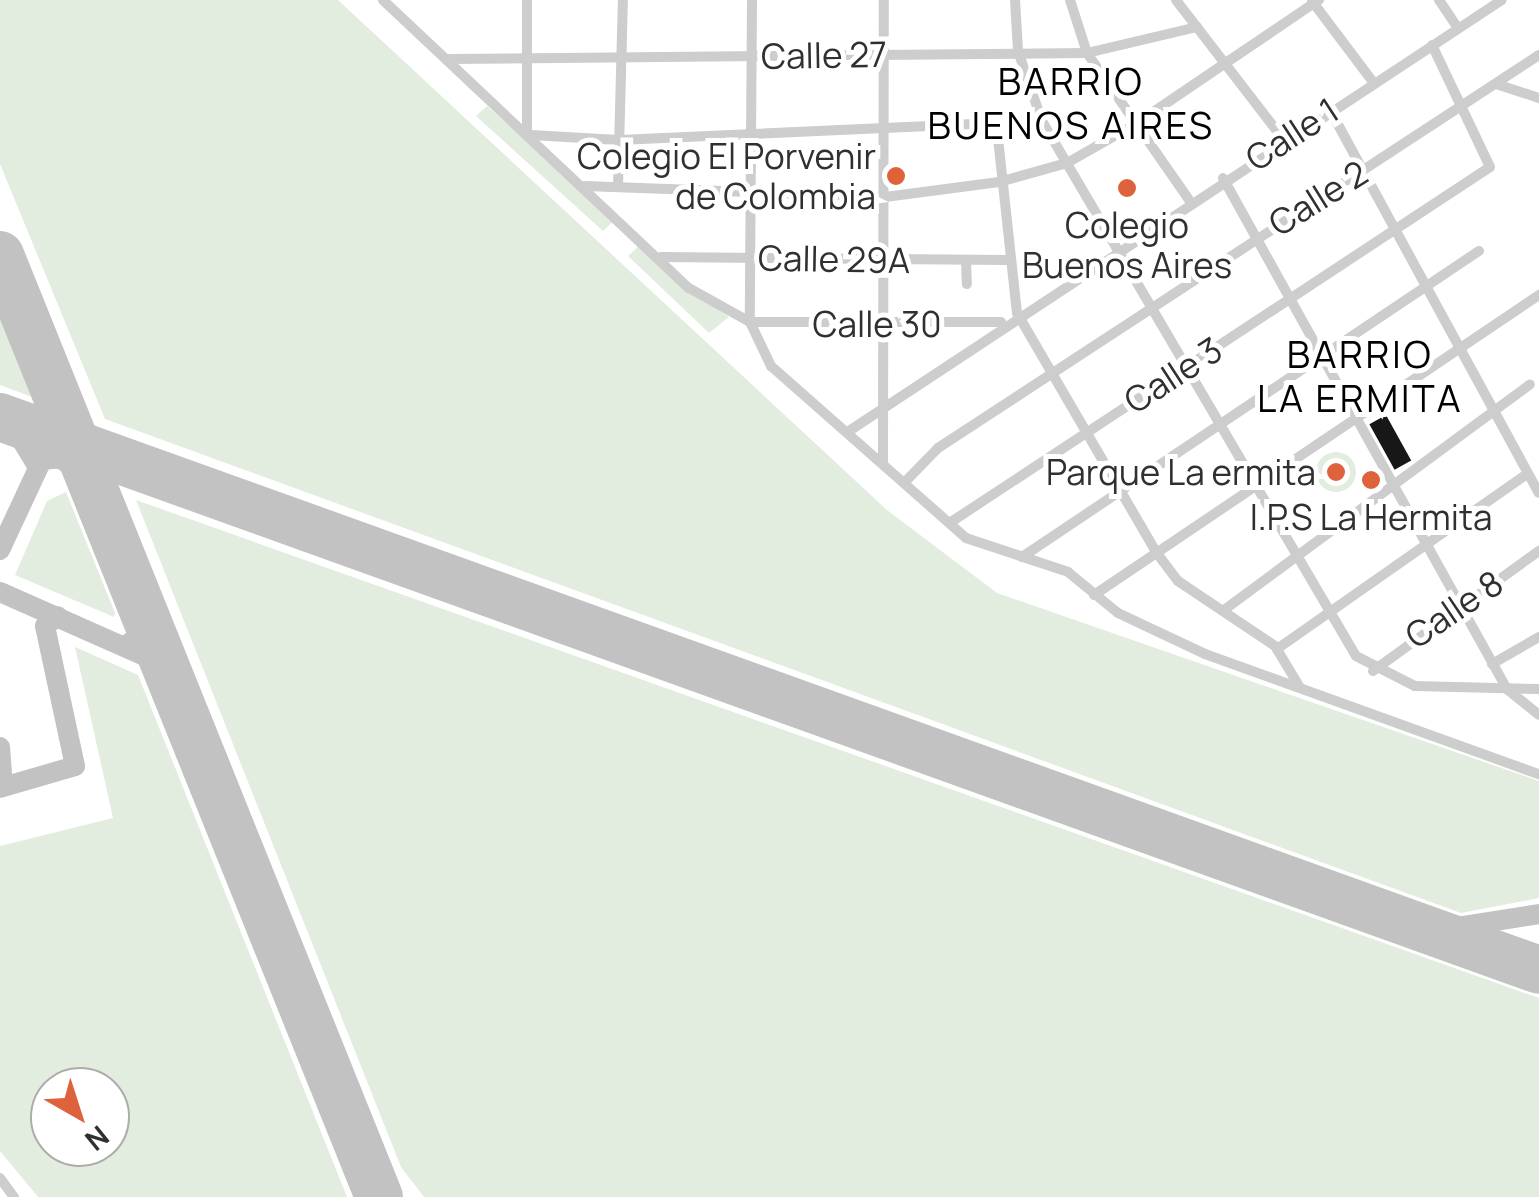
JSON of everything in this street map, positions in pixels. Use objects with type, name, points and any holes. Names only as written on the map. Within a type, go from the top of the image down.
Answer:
[{"type":"street","points":[[384,0],[689,288],[750,322]]},
{"type":"street","points":[[527,0],[529,134]]},
{"type":"street","points":[[618,187],[623,0]]},
{"type":"street","points":[[752,0],[750,322],[771,366],[966,538],[1068,572],[1094,595],[1162,636],[1539,774]]},
{"type":"street","points":[[883,462],[884,0]]},
{"type":"street","points":[[1015,0],[1018,50],[1042,121],[1153,306],[1328,614],[1373,670],[1436,690],[1539,688]]},
{"type":"street","points":[[1070,0],[1087,53],[1189,200]]},
{"type":"street","points":[[1176,0],[1284,140]]},
{"type":"street","points":[[1439,0],[1458,28]]},
{"type":"street","name":"Calle 1","points":[[849,431],[1115,247],[1502,0]]},
{"type":"street","points":[[585,186],[884,196],[999,182],[1066,164],[1137,123],[1315,1],[1374,82]]},
{"type":"street","name":"Calle 27","points":[[449,59],[529,54],[750,56],[1018,50],[1087,53],[1196,27]]},
{"type":"street","points":[[1432,45],[1466,104]]},
{"type":"street","name":"Calle 2","points":[[904,483],[938,448],[1256,236],[1539,55]]},
{"type":"street","points":[[1496,84],[1539,98]]},
{"type":"street","name":"Calle 3","points":[[951,522],[1391,233],[1493,161],[1466,104]]},
{"type":"street","points":[[1330,110],[1422,290],[1539,494]]},
{"type":"street","points":[[529,134],[619,140],[886,123],[998,130],[1042,121]]},
{"type":"street","points":[[998,130],[999,182],[1017,313],[1156,552],[1178,581],[1277,649],[1299,686]]},
{"type":"street","points":[[1223,178],[1492,664],[1507,689],[1539,715]]},
{"type":"street","points":[[1022,557],[1120,496],[1479,251]]},
{"type":"street","name":"Calle 29A","points":[[660,257],[1008,260]]},
{"type":"street","points":[[966,260],[966,284]]},
{"type":"street","points":[[1094,595],[1156,552],[1258,491],[1539,295]]},
{"type":"street","name":"Calle 30","points":[[750,322],[884,327],[1003,322]]},
{"type":"street","points":[[978,323],[982,336]]},
{"type":"street","points":[[1224,610],[1291,554],[1493,415],[1530,384]]},
{"type":"street","points":[[1277,649],[1527,474]]},
{"type":"street","name":"Calle 8","points":[[1373,670],[1539,551]]},
{"type":"street","points":[[1492,664],[1539,637]]},
{"type":"street","points":[[1,1180],[14,1197]]},
{"type":"green space","points":[[0,0],[338,0],[887,510],[997,593],[1539,781],[1539,898],[1461,913],[105,419],[0,164]]},
{"type":"green space","points":[[487,106],[616,219],[603,231],[476,116]]},
{"type":"green space","points":[[642,243],[689,289],[729,317],[709,333],[628,256]]},
{"type":"green space","points":[[0,307],[38,399],[0,385]]},
{"type":"green space","name":"Parque La ermita","points":[[1336,452],[1350,458],[1356,472],[1350,486],[1336,492],[1322,486],[1316,472],[1322,458]]},
{"type":"green space","points":[[66,492],[114,617],[15,575],[47,501]]},
{"type":"green space","points":[[136,500],[1539,998],[1539,1197],[424,1197],[401,1167]]},
{"type":"green space","points":[[75,647],[138,675],[347,1197],[38,1197],[0,1151],[0,846],[113,818]]},
{"type":"building","points":[[1386,415],[1411,460],[1395,470],[1369,424]]},
{"type":"taxiway","points":[[37,463],[57,411],[52,385]]},
{"type":"taxiway","points":[[10,421],[36,464]]},
{"type":"taxiway","points":[[0,550],[42,460],[104,454]]},
{"type":"taxiway","points":[[57,457],[88,475]]},
{"type":"taxiway","points":[[0,592],[165,665]]},
{"type":"taxiway","points":[[0,788],[75,766],[45,626],[58,616]]},
{"type":"taxiway","points":[[127,645],[150,627]]},
{"type":"taxiway","points":[[0,747],[3,787]]},
{"type":"taxiway","points":[[1432,931],[1539,914]]},
{"type":"runway","points":[[0,255],[379,1197]]},
{"type":"runway","points":[[0,417],[1539,970]]},
{"type":"place","name":"Colegio El Porvenir de Colombia","points":[[896,176]]},
{"type":"place","name":"Colegio Buenos Aires","points":[[1127,188]]},
{"type":"place","name":"Parque La ermita","points":[[1336,472]]},
{"type":"place","name":"I.P.S La Hermita","points":[[1371,480]]},
{"type":"district","name":"BARRIO BUENOS AIRES","points":[[1071,102]]},
{"type":"district","name":"BARRIO LA ERMITA","points":[[1360,376]]}]
